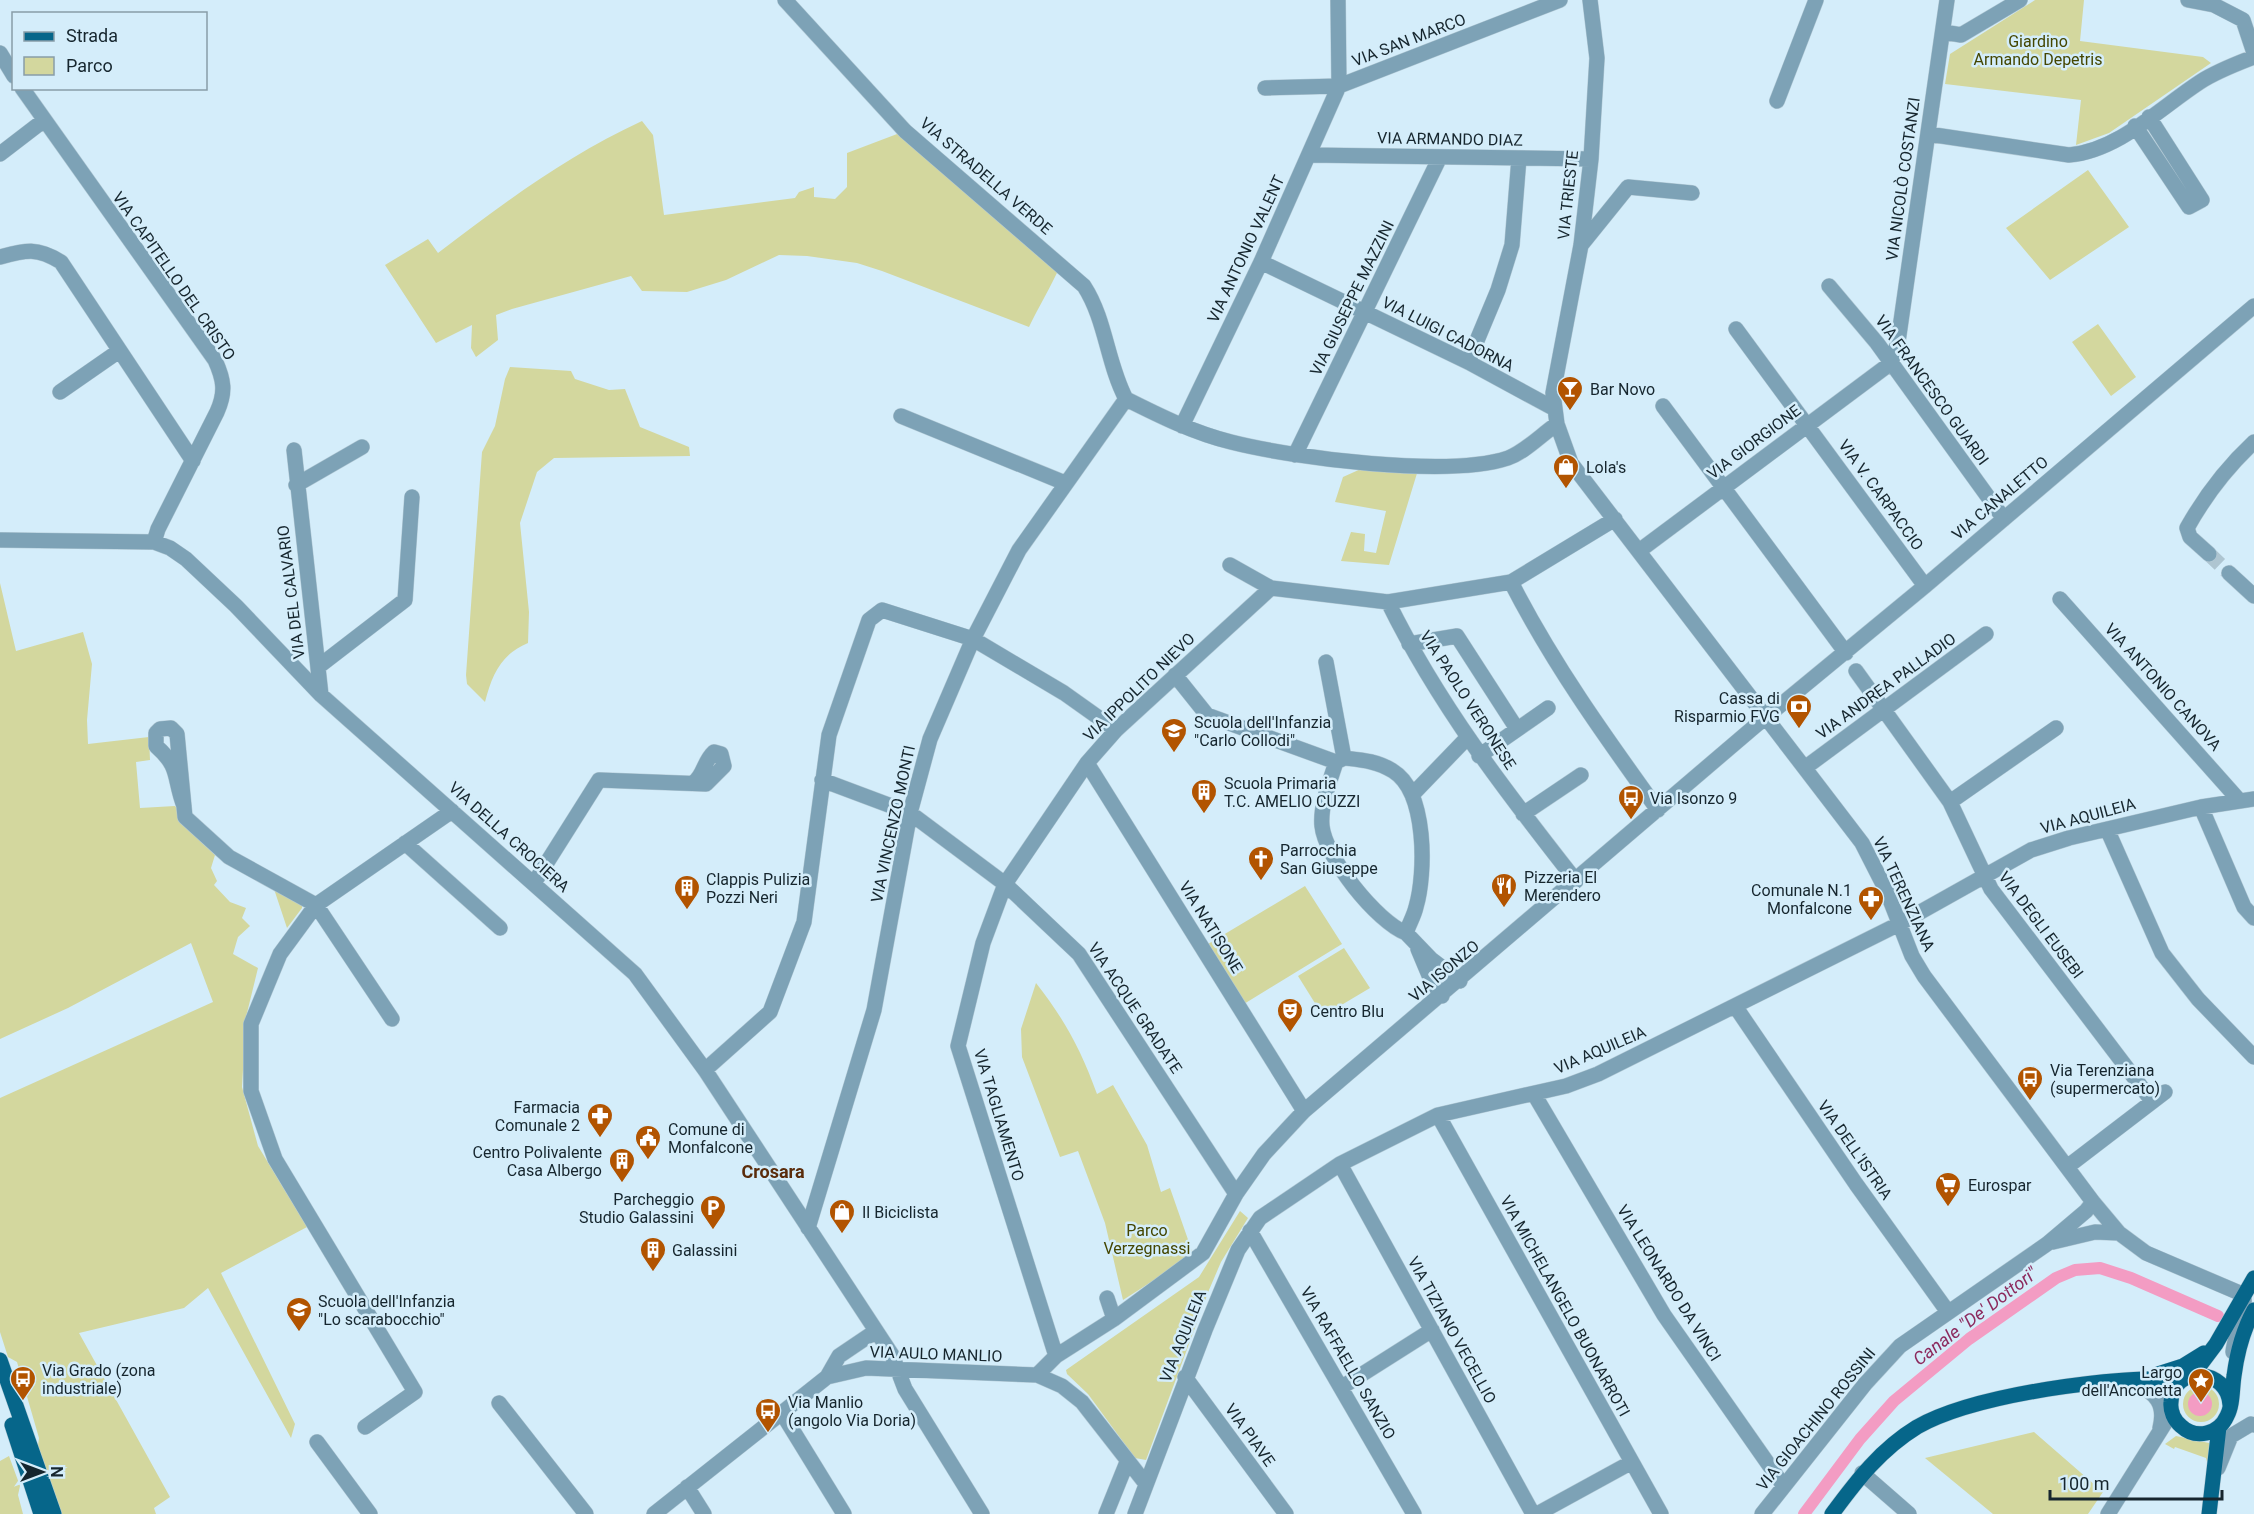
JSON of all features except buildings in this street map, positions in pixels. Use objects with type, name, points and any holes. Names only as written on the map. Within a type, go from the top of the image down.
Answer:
[{"type":"main road","points":[[2171,1408],[2174,1390],[2216,1344],[2242,1294],[2254,1278]]},
{"type":"main road","points":[[2209,1514],[2234,1372],[2242,1338],[2254,1310]]},
{"type":"main road","points":[[2141,1380],[2183,1366],[2216,1344]]},
{"type":"main road","points":[[0,1360],[54,1514]]},
{"type":"main road","points":[[1832,1514],[1862,1473],[1881,1454],[1918,1427],[1948,1413],[1986,1402],[2117,1381],[2204,1374],[2218,1380],[2227,1391],[2226,1415],[2207,1433],[2193,1433],[2180,1425],[2161,1390],[2141,1380]]},
{"type":"main road","points":[[0,1388],[41,1514]]},
{"type":"street","name":"VIA STRADELLA VERDE","points":[[785,0],[905,130],[1084,286],[1095,303],[1115,379],[1126,399]]},
{"type":"street","points":[[1338,0],[1339,86]]},
{"type":"street","name":"VIA SAN MARCO","points":[[1265,88],[1339,86],[1560,0]]},
{"type":"street","name":"VIA TRIESTE","points":[[1553,400],[1581,245],[1591,159],[1598,58],[1590,0]]},
{"type":"street","points":[[1777,101],[1816,0]]},
{"type":"street","name":"VIA NICOLÒ COSTANZI","points":[[1891,363],[1898,342],[1947,0]]},
{"type":"street","points":[[1944,32],[1961,35],[2020,0]]},
{"type":"street","points":[[1928,134],[2069,155],[2089,153],[2150,117],[2202,81],[2254,55],[2242,20],[2214,4],[2188,0]]},
{"type":"street","points":[[0,53],[12,73]]},
{"type":"street","name":"VIA ANTONIO VALENT","points":[[1182,426],[1261,262],[1339,86]]},
{"type":"street","name":"VIA CAPITELLO DEL CRISTO","points":[[23,90],[43,121],[215,360],[223,379],[224,396],[158,528],[154,542]]},
{"type":"street","points":[[2135,126],[2189,207],[2202,200],[2150,117]]},
{"type":"street","points":[[0,154],[43,121]]},
{"type":"street","name":"VIA ARMANDO DIAZ","points":[[1309,154],[1591,159]]},
{"type":"street","name":"VIA GIUSEPPE MAZZINI","points":[[1296,455],[1440,157]]},
{"type":"street","points":[[1468,362],[1498,291],[1512,245],[1519,158]]},
{"type":"street","points":[[1581,245],[1628,187],[1692,193]]},
{"type":"street","points":[[0,257],[28,250],[49,255],[61,262],[193,461]]},
{"type":"street","name":"VIA LUIGI CADORNA","points":[[1261,262],[1468,362],[1553,400]]},
{"type":"street","name":"VIA FRANCESCO GUARDI","points":[[1829,286],[1891,363],[2004,519]]},
{"type":"street","name":"VIA CANALETTO","points":[[1768,717],[2254,306]]},
{"type":"street","name":"VIA V. CARPACCIO","points":[[1736,329],[1925,586]]},
{"type":"street","points":[[60,392],[119,351]]},
{"type":"street","name":"VIA GIORGIONE","points":[[1640,551],[1891,363]]},
{"type":"street","points":[[1126,399],[1182,426],[1231,442],[1296,455],[1417,466],[1485,464],[1510,457],[1557,424]]},
{"type":"street","name":"VIA VINCENZO MONTI","points":[[807,1228],[874,1010],[910,813],[930,739],[973,639],[1019,550],[1126,399]]},
{"type":"street","name":"VIA TERENZIANA","points":[[1553,400],[1557,424],[1571,463],[1806,766],[1862,843],[1924,976],[2093,1202],[2119,1233],[2146,1253],[2242,1294]]},
{"type":"street","points":[[1663,406],[1845,653]]},
{"type":"street","points":[[901,416],[1065,483]]},
{"type":"street","points":[[2209,554],[2190,537],[2187,528],[2206,494],[2229,465],[2254,442]]},
{"type":"street","points":[[296,485],[362,447]]},
{"type":"street","name":"VIA DEL CALVARIO","points":[[294,450],[296,485],[321,695]]},
{"type":"street","points":[[318,667],[405,600],[412,497]]},
{"type":"street","points":[[1230,565],[1271,588],[1388,602],[1510,582],[1615,519]]},
{"type":"street","name":"VIA DELLA CROCIERA","points":[[0,540],[154,542],[170,548],[186,559],[236,606],[321,695],[635,974],[705,1070],[892,1354],[905,1389],[982,1514]]},
{"type":"street","points":[[2229,573],[2254,596]]},
{"type":"street","points":[[1510,582],[1540,639],[1575,696],[1658,810]]},
{"type":"street","name":"VIA IPPOLITO NIEVO","points":[[1005,884],[1087,763],[1116,730],[1271,588]]},
{"type":"street","name":"VIA ANTONIO CANOVA","points":[[2060,598],[2246,799]]},
{"type":"street","name":"VIA PAOLO VERONESE","points":[[1388,602],[1409,644],[1479,756],[1576,881]]},
{"type":"street","points":[[705,1070],[770,1012],[804,922],[829,735],[869,620],[882,610],[973,639],[1064,693],[1116,730]]},
{"type":"street","name":"VIA ANDREA PALLADIO","points":[[1806,766],[1885,711],[1986,634]]},
{"type":"street","points":[[1409,644],[1457,636],[1517,729]]},
{"type":"street","points":[[1326,662],[1340,760],[1322,825],[1326,844],[1349,880],[1382,918],[1393,928],[1406,933],[1417,946],[1460,981]]},
{"type":"street","name":"VIA DEGLI EUSEBI","points":[[1856,671],[1950,802],[1984,877],[2158,1096],[2067,1167]]},
{"type":"street","points":[[1175,675],[1207,715],[1340,760],[1374,761],[1395,772],[1412,795],[1422,838],[1421,879],[1416,907],[1406,933]]},
{"type":"street","points":[[1479,756],[1548,708]]},
{"type":"street","name":"VIA ISONZO","points":[[1036,1376],[1056,1356],[1114,1319],[1203,1253],[1236,1194],[1264,1154],[1305,1111],[1768,717]]},
{"type":"street","points":[[1950,802],[2056,729]]},
{"type":"street","points":[[1412,795],[1467,738]]},
{"type":"street","name":"VIA NATISONE","points":[[1087,763],[1305,1111]]},
{"type":"street","points":[[1523,814],[1581,775]]},
{"type":"street","points":[[534,884],[599,780],[693,783]]},
{"type":"street","name":"VIA ACQUE GRADATE","points":[[822,780],[910,813],[1005,884],[1078,954],[1236,1194]]},
{"type":"street","name":"VIA AQUILEIA","points":[[1137,1512],[1185,1377],[1238,1250],[1260,1218],[1341,1164],[1438,1115],[1534,1094],[1598,1074],[1899,924],[2031,850],[2107,829],[2246,799]]},
{"type":"street","points":[[184,806],[186,817],[229,858],[316,905],[392,1019]]},
{"type":"street","points":[[2201,807],[2244,907],[2254,918]]},
{"type":"street","points":[[365,1427],[416,1392],[275,1159],[251,1091],[251,1024],[279,954],[316,905],[452,811]]},
{"type":"street","points":[[2107,829],[2162,953],[2198,999],[2254,1057]]},
{"type":"street","points":[[405,843],[500,928]]},
{"type":"street","name":"VIA TAGLIAMENTO","points":[[1005,884],[983,943],[958,1046],[1056,1356]]},
{"type":"street","points":[[1417,946],[1431,980],[1442,996]]},
{"type":"street","name":"VIA DELL'ISTRIA","points":[[1735,1006],[1856,1184],[1948,1312]]},
{"type":"street","name":"VIA LEONARDO DA VINCI","points":[[1534,1094],[1664,1315],[1783,1485]]},
{"type":"street","name":"VIA MICHELANGELO BUONARROTI","points":[[1438,1115],[1661,1514]]},
{"type":"street","name":"VIA TIZIANO VECELLIO","points":[[1341,1164],[1535,1514]]},
{"type":"street","name":"VIA GIOACHINO ROSSINI","points":[[1762,1514],[1865,1384],[1900,1346],[2047,1244],[2086,1212],[2093,1202]]},
{"type":"street","name":"VIA RAFFAELLO SANZIO","points":[[1250,1231],[1414,1514]]},
{"type":"street","name":"VIA GIOACHINO ROSSINI","points":[[2047,1244],[2068,1236],[2096,1232],[2119,1233]]},
{"type":"street","points":[[2234,1372],[2234,1344],[2246,1306],[2242,1294]]},
{"type":"street","points":[[1107,1298],[1114,1319]]},
{"type":"street","points":[[1342,1387],[1432,1330]]},
{"type":"street","points":[[827,1377],[839,1356],[876,1332]]},
{"type":"street","name":"VIA AULO MANLIO","points":[[654,1514],[827,1377],[867,1368],[1036,1376],[1062,1386],[1082,1402],[1126,1462],[1146,1484]]},
{"type":"street","name":"VIA PIAVE","points":[[1185,1377],[1286,1514]]},
{"type":"street","points":[[2141,1380],[2158,1399],[2162,1408],[2158,1437]]},
{"type":"street","points":[[499,1403],[586,1514]]},
{"type":"street","points":[[2108,1514],[2158,1437],[2171,1408]]},
{"type":"street","points":[[782,1413],[844,1514]]},
{"type":"street","points":[[2226,1415],[2253,1424]]},
{"type":"street","points":[[2216,1474],[2231,1436],[2253,1424]]},
{"type":"street","points":[[317,1442],[370,1514]]},
{"type":"street","points":[[1106,1514],[1126,1462]]},
{"type":"street","points":[[1535,1514],[1632,1462]]},
{"type":"street","points":[[1862,1473],[1909,1514]]},
{"type":"street","points":[[687,1487],[704,1514]]},
{"type":"green space","name":"Giardino Armando Depetris","points":[[2035,0],[2084,0],[2080,41],[2203,57],[2211,63],[2109,133],[2076,145],[2081,100],[1945,84],[1950,54]]},
{"type":"green space","points":[[642,121],[653,135],[664,215],[795,198],[799,192],[814,187],[814,197],[835,199],[847,187],[847,153],[905,131],[1061,264],[1029,327],[857,263],[807,256],[779,255],[726,280],[687,292],[642,291],[631,276],[512,309],[496,315],[498,340],[476,357],[471,348],[472,325],[436,343],[385,265],[428,239],[438,253],[561,165]]},
{"type":"green space","points":[[2088,170],[2129,227],[2050,280],[2006,228]]},
{"type":"green space","points":[[2098,324],[2136,377],[2111,396],[2072,342]]},
{"type":"green space","points":[[510,367],[571,371],[575,379],[609,390],[625,389],[640,427],[689,447],[690,456],[554,458],[537,472],[520,523],[529,612],[528,643],[504,659],[491,683],[485,702],[467,684],[466,675],[482,452],[495,426],[505,379]]},
{"type":"green space","points":[[1363,468],[1418,470],[1389,565],[1341,561],[1351,532],[1365,534],[1364,551],[1376,553],[1386,511],[1335,502],[1343,477]]},
{"type":"green space","points":[[0,583],[16,651],[83,632],[92,664],[87,720],[88,744],[149,737],[150,760],[136,762],[140,808],[175,806],[199,840],[215,855],[211,868],[217,881],[214,885],[230,902],[246,908],[242,918],[250,926],[238,937],[233,954],[258,968],[246,1017],[242,1087],[258,1146],[307,1227],[221,1273],[295,1424],[291,1438],[208,1288],[184,1308],[79,1333],[170,1497],[154,1508],[156,1514],[62,1514],[38,1446],[39,1438],[17,1362],[8,1357],[0,1332],[0,1098],[213,1002],[191,943],[68,1008],[0,1039]]},
{"type":"green space","points":[[1305,886],[1342,944],[1239,1007],[1203,947]]},
{"type":"green space","points":[[274,889],[302,904],[302,908],[287,928]]},
{"type":"green space","points":[[1344,948],[1370,988],[1323,1016],[1298,976]]},
{"type":"green space","name":"Parco Verzegnassi","points":[[1036,983],[1056,1010],[1071,1036],[1097,1094],[1113,1085],[1147,1145],[1161,1192],[1170,1188],[1192,1251],[1173,1268],[1123,1300],[1105,1223],[1078,1151],[1060,1157],[1022,1057],[1021,1029]]},
{"type":"green space","points":[[1240,1211],[1248,1218],[1221,1262],[1209,1290],[1146,1460],[1135,1458],[1088,1394],[1067,1374],[1066,1370],[1199,1277]]},
{"type":"green space","points":[[2201,1386],[2214,1391],[2219,1404],[2214,1417],[2201,1422],[2188,1417],[2183,1404],[2188,1391]]},
{"type":"green space","points":[[2034,1432],[2103,1492],[2088,1514],[1993,1514],[1925,1458]]},
{"type":"green space","points":[[2176,1436],[2209,1443],[2211,1462],[2207,1462],[2206,1458],[2175,1447],[2174,1449],[2165,1444]]},
{"type":"green space","points":[[9,1456],[20,1486],[18,1495],[23,1514],[0,1514],[0,1461]]},
{"type":"shaded area","points":[[2200,1392],[2205,1393],[2211,1399],[2211,1409],[2205,1415],[2200,1416],[2195,1415],[2189,1409],[2188,1404],[2189,1399],[2195,1393]]},
{"type":"waterway","name":"Canale \"De' Dottori\"","points":[[1804,1514],[1860,1439],[1894,1401],[1969,1339],[2056,1278],[2075,1270],[2100,1268],[2131,1278],[2218,1316]]},
{"type":"tunnel","points":[[2209,554],[2229,573]]},
{"type":"place","name":"Bar Novo","points":[[1570,412]]},
{"type":"place","name":"Lola's","points":[[1566,490]]},
{"type":"place","name":"Cassa di Risparmio FVG","points":[[1799,730]]},
{"type":"place","name":"Scuola dell'Infanzia \"Carlo Collodi\"","points":[[1174,754]]},
{"type":"place","name":"Scuola Primaria T.C. AMELIO CUZZI","points":[[1204,815]]},
{"type":"place","name":"Via Isonzo 9","points":[[1631,821]]},
{"type":"place","name":"Parrocchia San Giuseppe","points":[[1261,882]]},
{"type":"place","name":"Pizzeria El Merendero","points":[[1504,909]]},
{"type":"place","name":"Clappis Pulizia Pozzi Neri","points":[[687,911]]},
{"type":"place","name":"Comunale N.1 Monfalcone","points":[[1871,922]]},
{"type":"place","name":"Centro Blu","points":[[1290,1034]]},
{"type":"place","name":"Via Terenziana (supermercato)","points":[[2030,1102]]},
{"type":"place","name":"Farmacia Comunale 2","points":[[600,1139]]},
{"type":"place","name":"Comune di Monfalcone","points":[[648,1161]]},
{"type":"place","name":"Centro Polivalente Casa Albergo","points":[[622,1184]]},
{"type":"place","name":"Eurospar","points":[[1948,1208]]},
{"type":"place","name":"Parcheggio Studio Galassini","points":[[713,1231]]},
{"type":"place","name":"Il Biciclista","points":[[842,1235]]},
{"type":"place","name":"Galassini","points":[[653,1273]]},
{"type":"place","name":"Scuola dell'Infanzia \"Lo scarabocchio\"","points":[[299,1333]]},
{"type":"place","name":"Via Grado (zona industriale)","points":[[23,1402]]},
{"type":"place","name":"Largo dell'Anconetta","points":[[2201,1404]]},
{"type":"place","name":"Via Manlio (angolo Via Doria)","points":[[768,1434]]},
{"type":"district","name":"Crosara","points":[[773,1171]]}]
